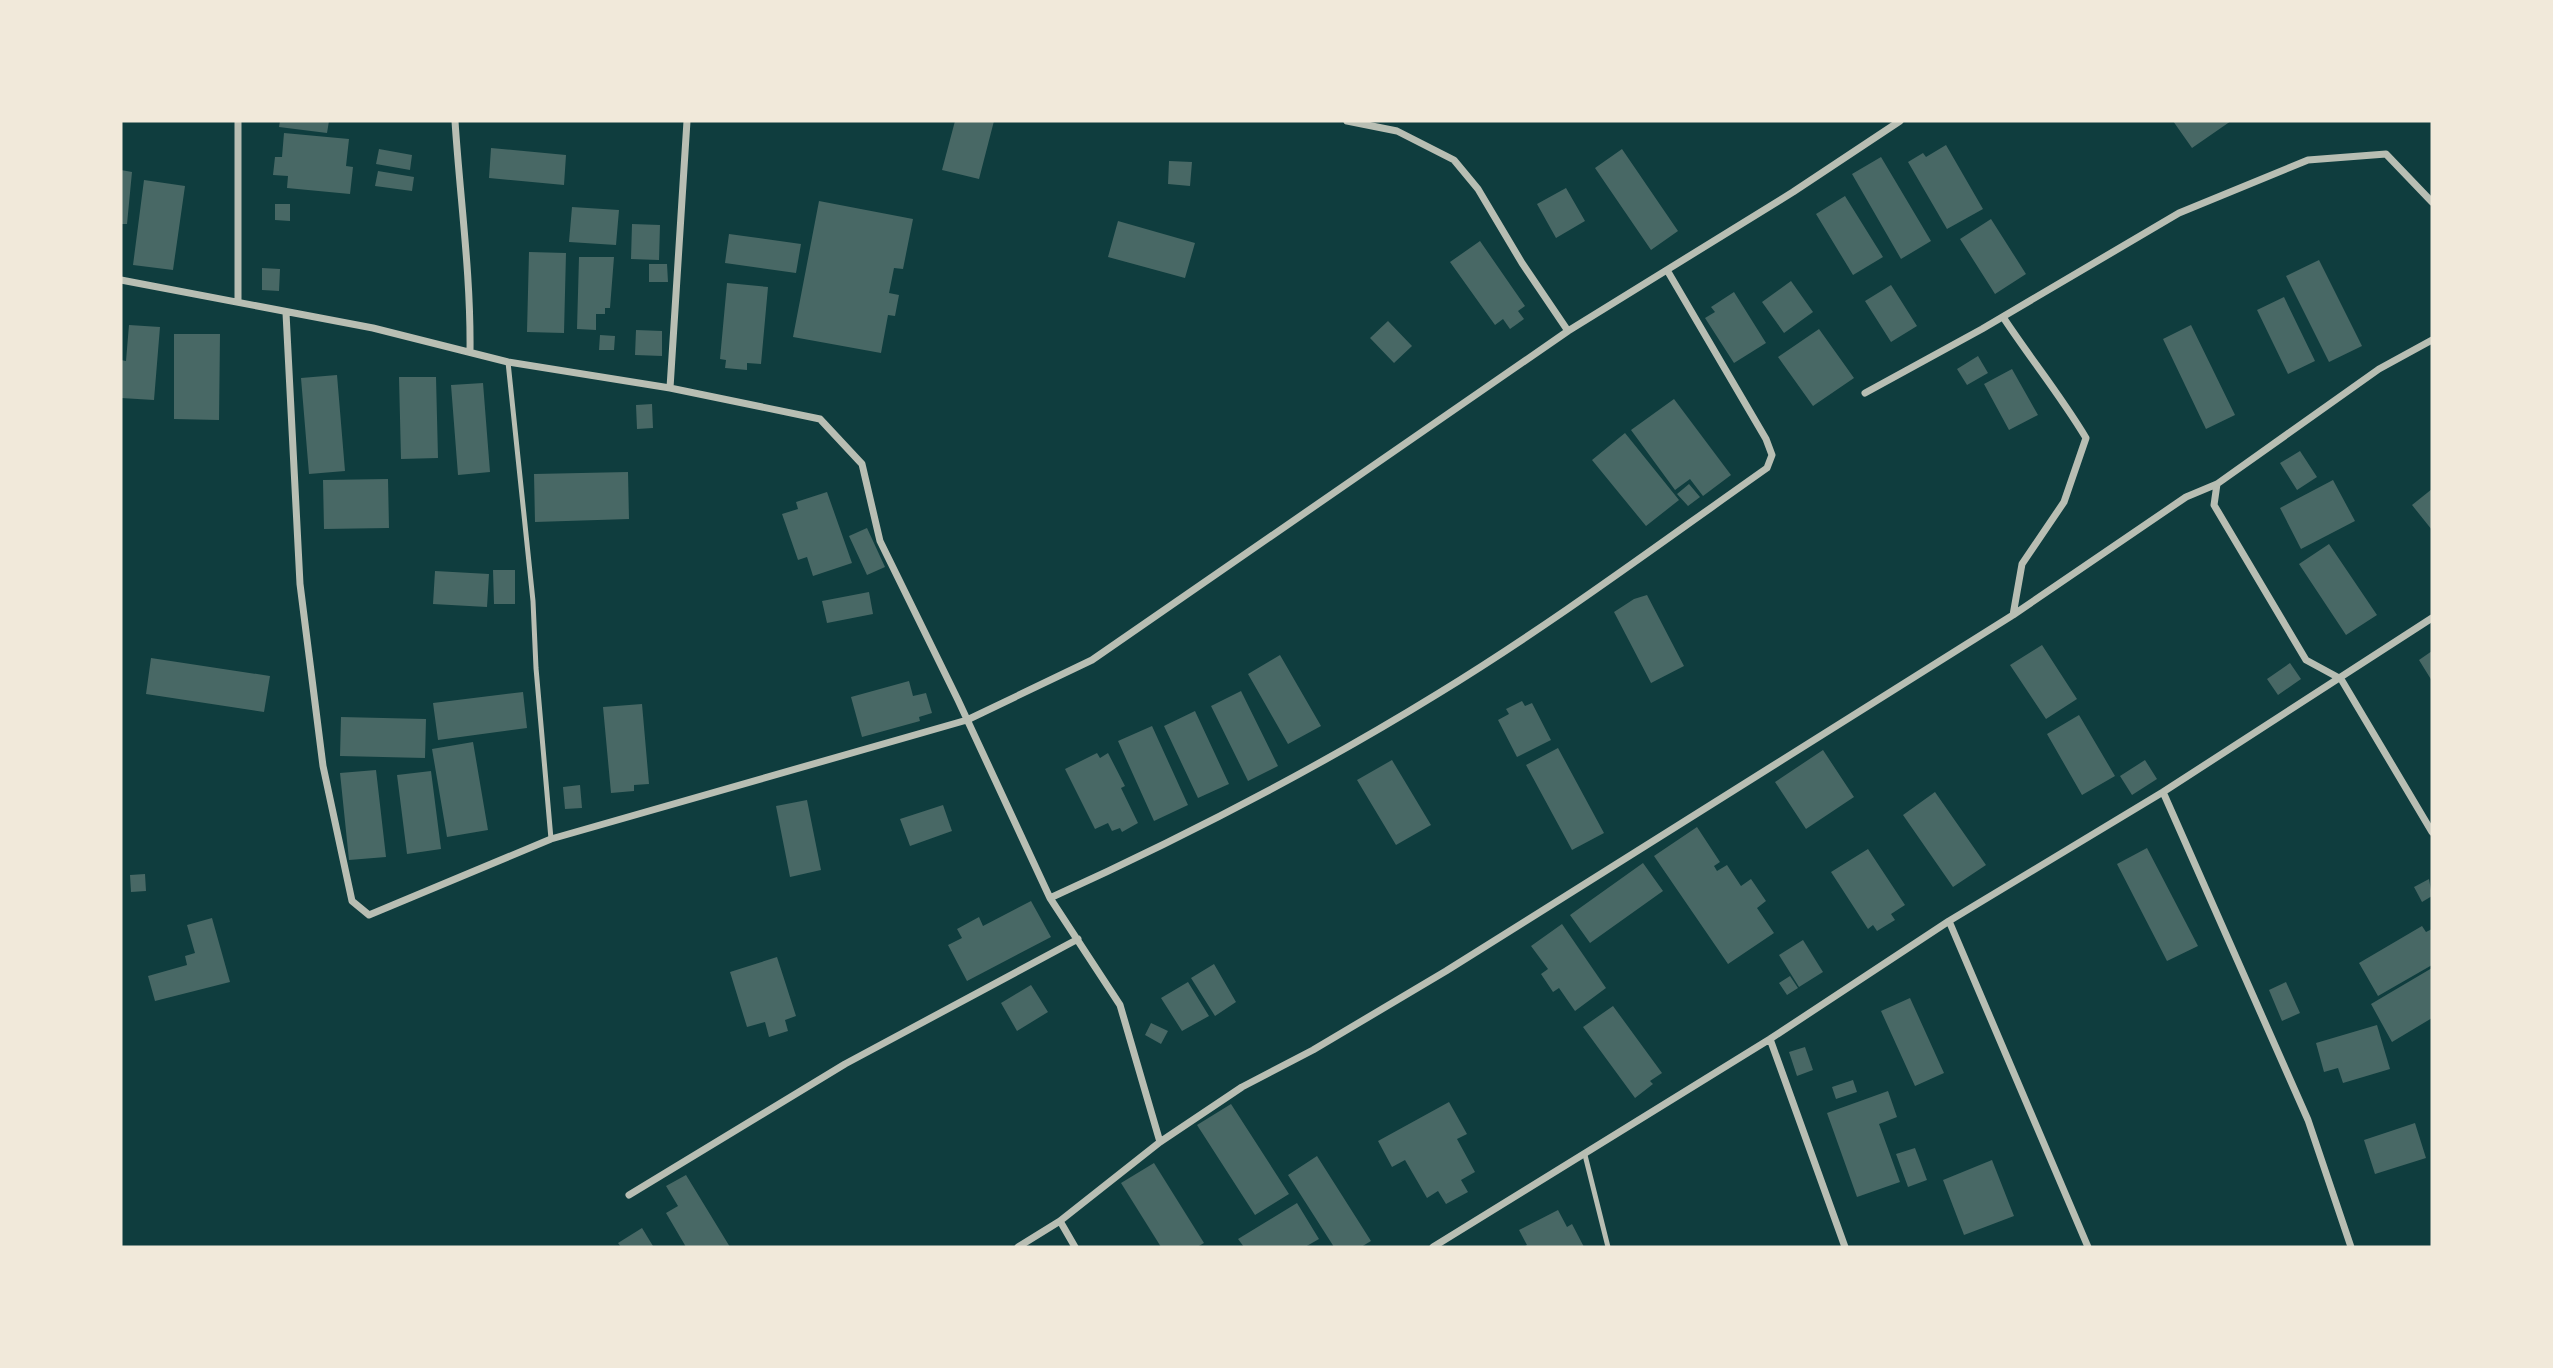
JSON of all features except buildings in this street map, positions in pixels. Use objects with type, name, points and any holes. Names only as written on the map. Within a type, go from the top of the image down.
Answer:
[{"type":"street","points":[[238,121],[238,302]]},
{"type":"street","points":[[455,121],[470,291],[470,352]]},
{"type":"street","points":[[670,387],[687,121]]},
{"type":"street","points":[[1346,121],[1397,131],[1454,160],[1478,189],[1522,263],[1568,331]]},
{"type":"street","points":[[286,313],[300,584],[323,766],[352,901],[369,915],[551,839],[967,720],[1093,660],[1568,331],[1667,271],[1897,122]]},
{"type":"street","points":[[1865,393],[2003,317],[2179,214],[2308,160],[2386,154],[2432,202]]},
{"type":"street","points":[[1050,898],[1152,852],[1297,776],[1440,693],[1539,628],[1766,468],[1772,455],[1766,439],[1667,271]]},
{"type":"street","points":[[121,280],[373,328],[508,362],[670,387],[820,419],[862,464],[880,541],[1050,898],[1120,1005],[1160,1142]]},
{"type":"street","points":[[2003,317],[2046,382],[2062,397],[2086,438],[2064,502],[2022,565],[2013,615]]},
{"type":"street","points":[[1018,1247],[1060,1221],[1160,1142],[1242,1087],[1446,971],[2013,615],[2186,497],[2217,484],[2379,369],[2432,340]]},
{"type":"street","points":[[2217,484],[2214,505],[2306,660],[2341,679],[2432,832]]},
{"type":"street","points":[[1433,1247],[1770,1040],[1949,921],[2163,792],[2432,618]]},
{"type":"street","points":[[2163,792],[2308,1120],[2351,1247]]},
{"type":"street","points":[[1949,921],[2088,1247]]},
{"type":"street","points":[[629,1195],[845,1064],[1078,939]]},
{"type":"street","points":[[1770,1040],[1845,1247]]},
{"type":"street","points":[[1060,1221],[1075,1247]]},
{"type":"lane","points":[[508,362],[533,601],[551,839]]},
{"type":"lane","points":[[1585,1155],[1608,1247]]}]
